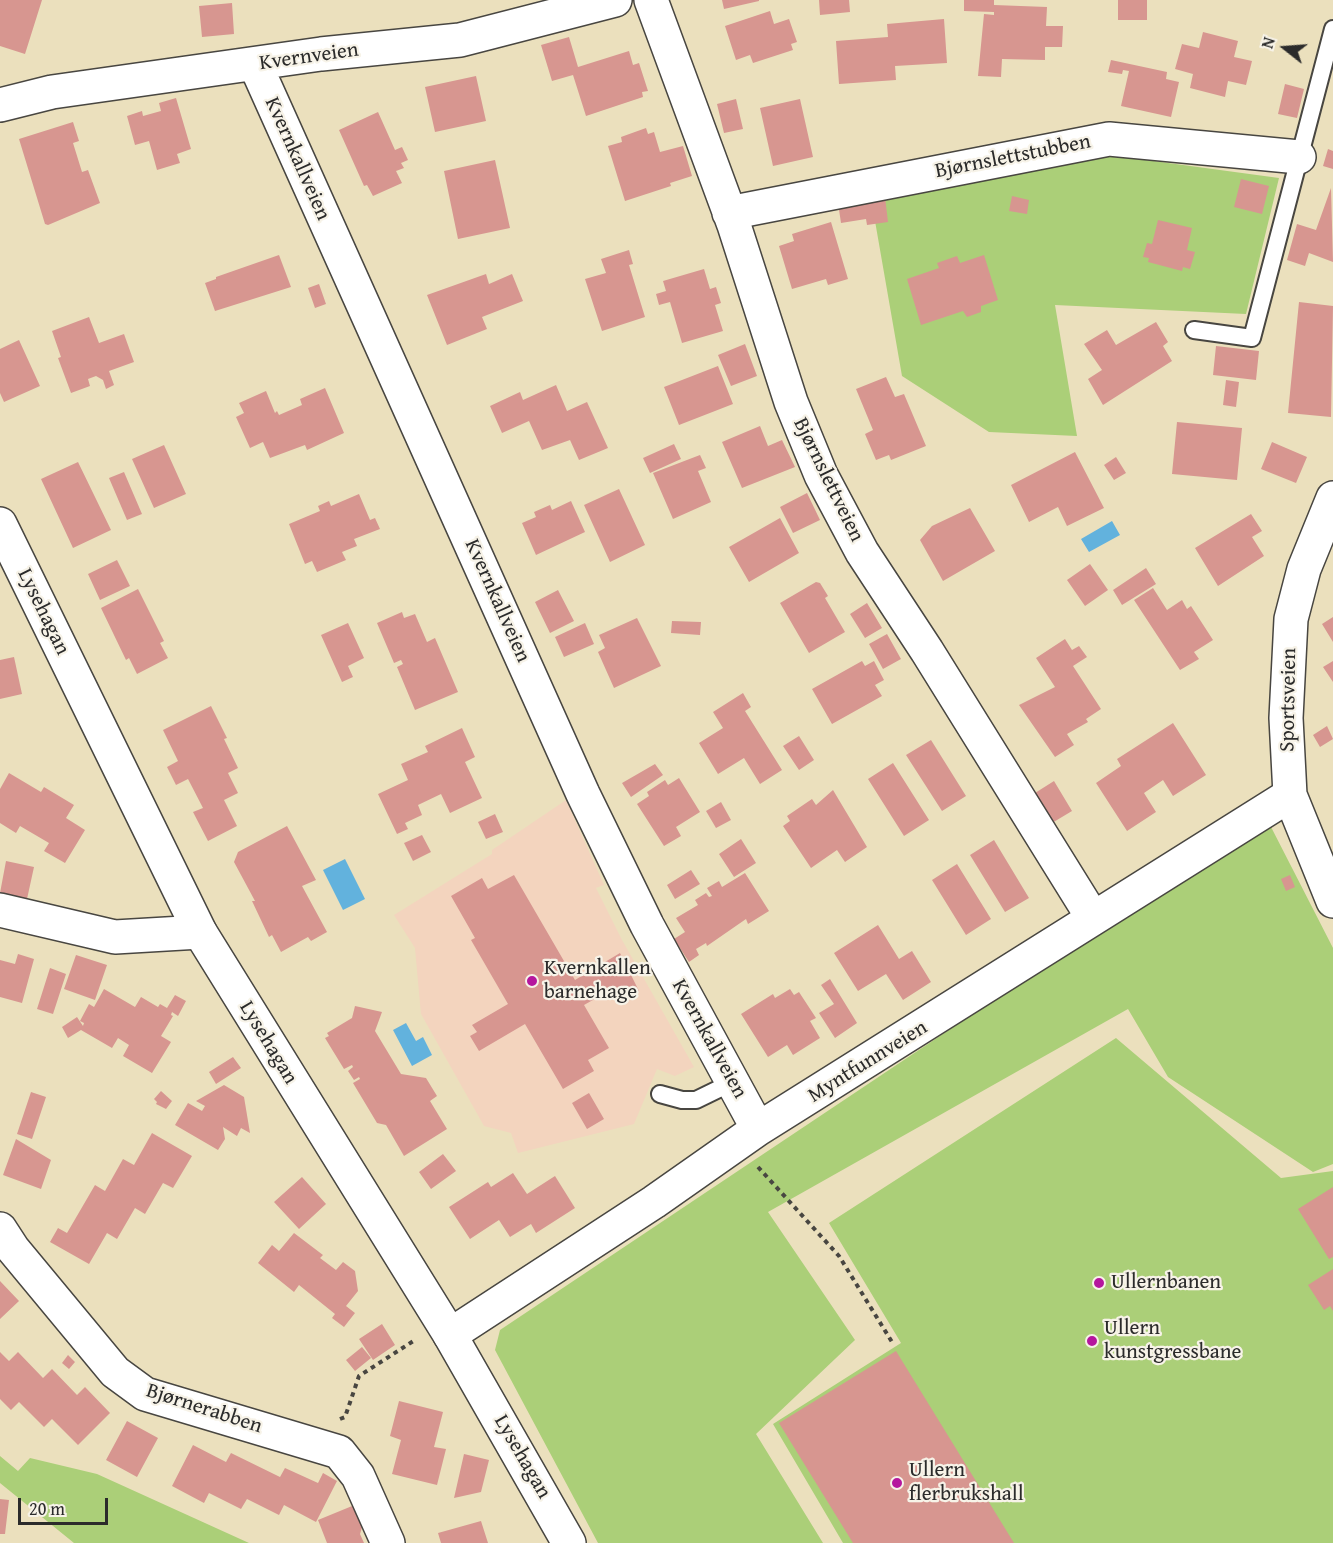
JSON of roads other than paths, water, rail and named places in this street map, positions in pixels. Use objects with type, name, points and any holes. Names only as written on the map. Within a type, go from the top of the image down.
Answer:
[{"type":"street","name":"Kvernveien","points":[[0,105],[52,92],[255,64],[460,40],[615,0]]},
{"type":"street","name":"Bjørnslettveien","points":[[651,0],[770,329],[791,402],[821,475],[862,552],[927,651],[1093,918]]},
{"type":"street","name":"Kvernkallveien","points":[[255,64],[583,794],[647,925],[733,1082],[749,1136]]},
{"type":"street","name":"Bjørnslettstubben","points":[[729,213],[1109,139],[1299,157]]},
{"type":"street","name":"Sportsveien","points":[[1333,498],[1304,569],[1291,620],[1286,718],[1290,795],[1333,901]]},
{"type":"street","name":"Lysehagan","points":[[0,524],[200,932],[446,1329],[569,1543]]},
{"type":"street","name":"Myntfunnveien","points":[[446,1329],[654,1202],[749,1136],[1290,795]]},
{"type":"street","points":[[0,910],[115,937],[200,932]]},
{"type":"street","name":"Bjørnerabben","points":[[0,1229],[13,1250],[115,1372],[145,1394],[339,1452],[358,1476],[388,1543]]},
{"type":"lane","points":[[1194,330],[1252,338],[1333,29]]},
{"type":"lane","points":[[660,1094],[682,1100],[696,1100],[733,1082]]},
{"type":"water","points":[[1112,521],[1120,535],[1089,552],[1081,539]]},
{"type":"water","points":[[345,859],[365,899],[343,910],[323,870]]},
{"type":"water","points":[[406,1023],[416,1041],[423,1037],[432,1055],[412,1066],[393,1030]]},
{"type":"place","name":"Kvernkallen barnehage","points":[[532,981]]},
{"type":"place","name":"Ullernbanen","points":[[1099,1283]]},
{"type":"place","name":"Ullern kunstgressbane","points":[[1092,1341]]},
{"type":"place","name":"Ullern flerbrukshall","points":[[897,1483]]}]
